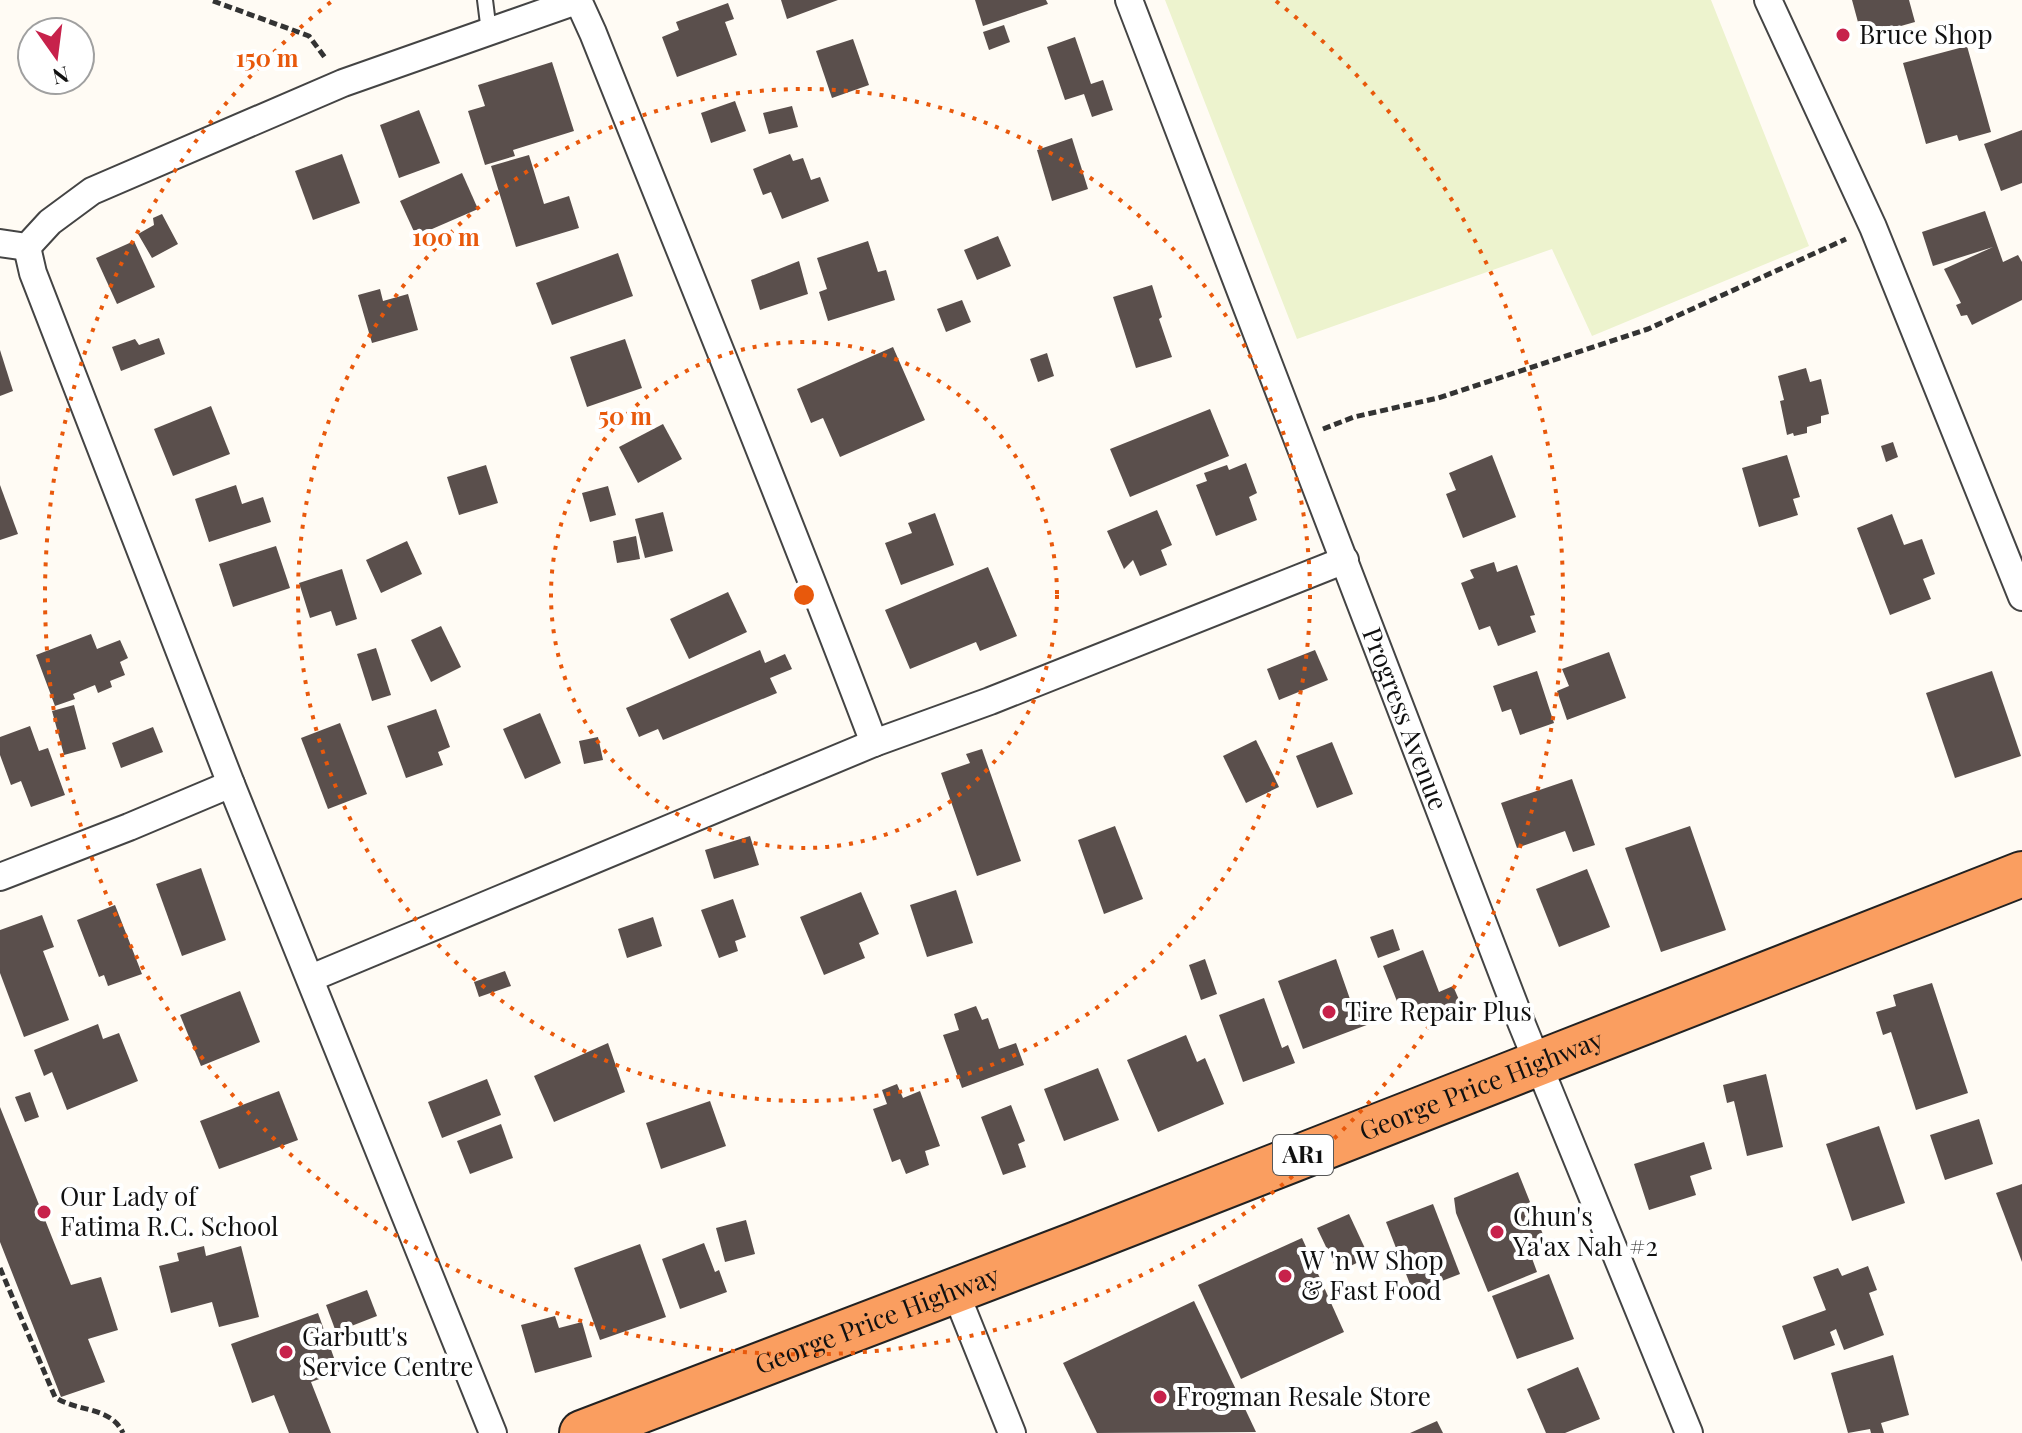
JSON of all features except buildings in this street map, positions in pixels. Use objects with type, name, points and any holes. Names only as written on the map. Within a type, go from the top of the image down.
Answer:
[{"type":"highway","name":"George Price Highway","points":[[582,1433],[955,1291],[2022,874]]},
{"type":"street","points":[[27,247],[50,222],[92,191],[343,83],[579,0],[750,423],[874,743]]},
{"type":"street","name":"Progress Avenue","points":[[1129,0],[1538,1064],[1689,1433]]},
{"type":"street","points":[[1768,0],[1873,227],[2022,597]]},
{"type":"street","points":[[0,243],[27,247]]},
{"type":"street","points":[[27,247],[33,273],[231,784],[493,1433]]},
{"type":"street","points":[[311,978],[874,743],[990,701],[1345,560]]},
{"type":"street","points":[[0,877],[231,784]]},
{"type":"street","points":[[955,1291],[1012,1433]]},
{"type":"lane","points":[[485,0],[489,32]]},
{"type":"path","points":[[213,1],[309,36],[343,83]]},
{"type":"path","points":[[1298,438],[1354,417],[1438,398],[1554,362],[1648,329],[1873,227]]},
{"type":"path","points":[[0,1268],[55,1397],[110,1418],[123,1433]]},
{"type":"green space","points":[[1165,0],[1711,0],[1809,246],[1592,336],[1552,249],[1297,339]]},
{"type":"place","name":"Bruce Shop","points":[[1843,35]]},
{"type":"place","name":"Tire Repair Plus","points":[[1329,1012]]},
{"type":"place","name":"Our Lady of Fatima R.C. School","points":[[44,1212]]},
{"type":"place","name":"Chun's Ya'ax Nah #2","points":[[1497,1232]]},
{"type":"place","name":"W 'n W Shop & Fast Food","points":[[1285,1276]]},
{"type":"place","name":"Garbutt's Service Centre","points":[[286,1352]]},
{"type":"place","name":"Frogman Resale Store","points":[[1160,1397]]}]
